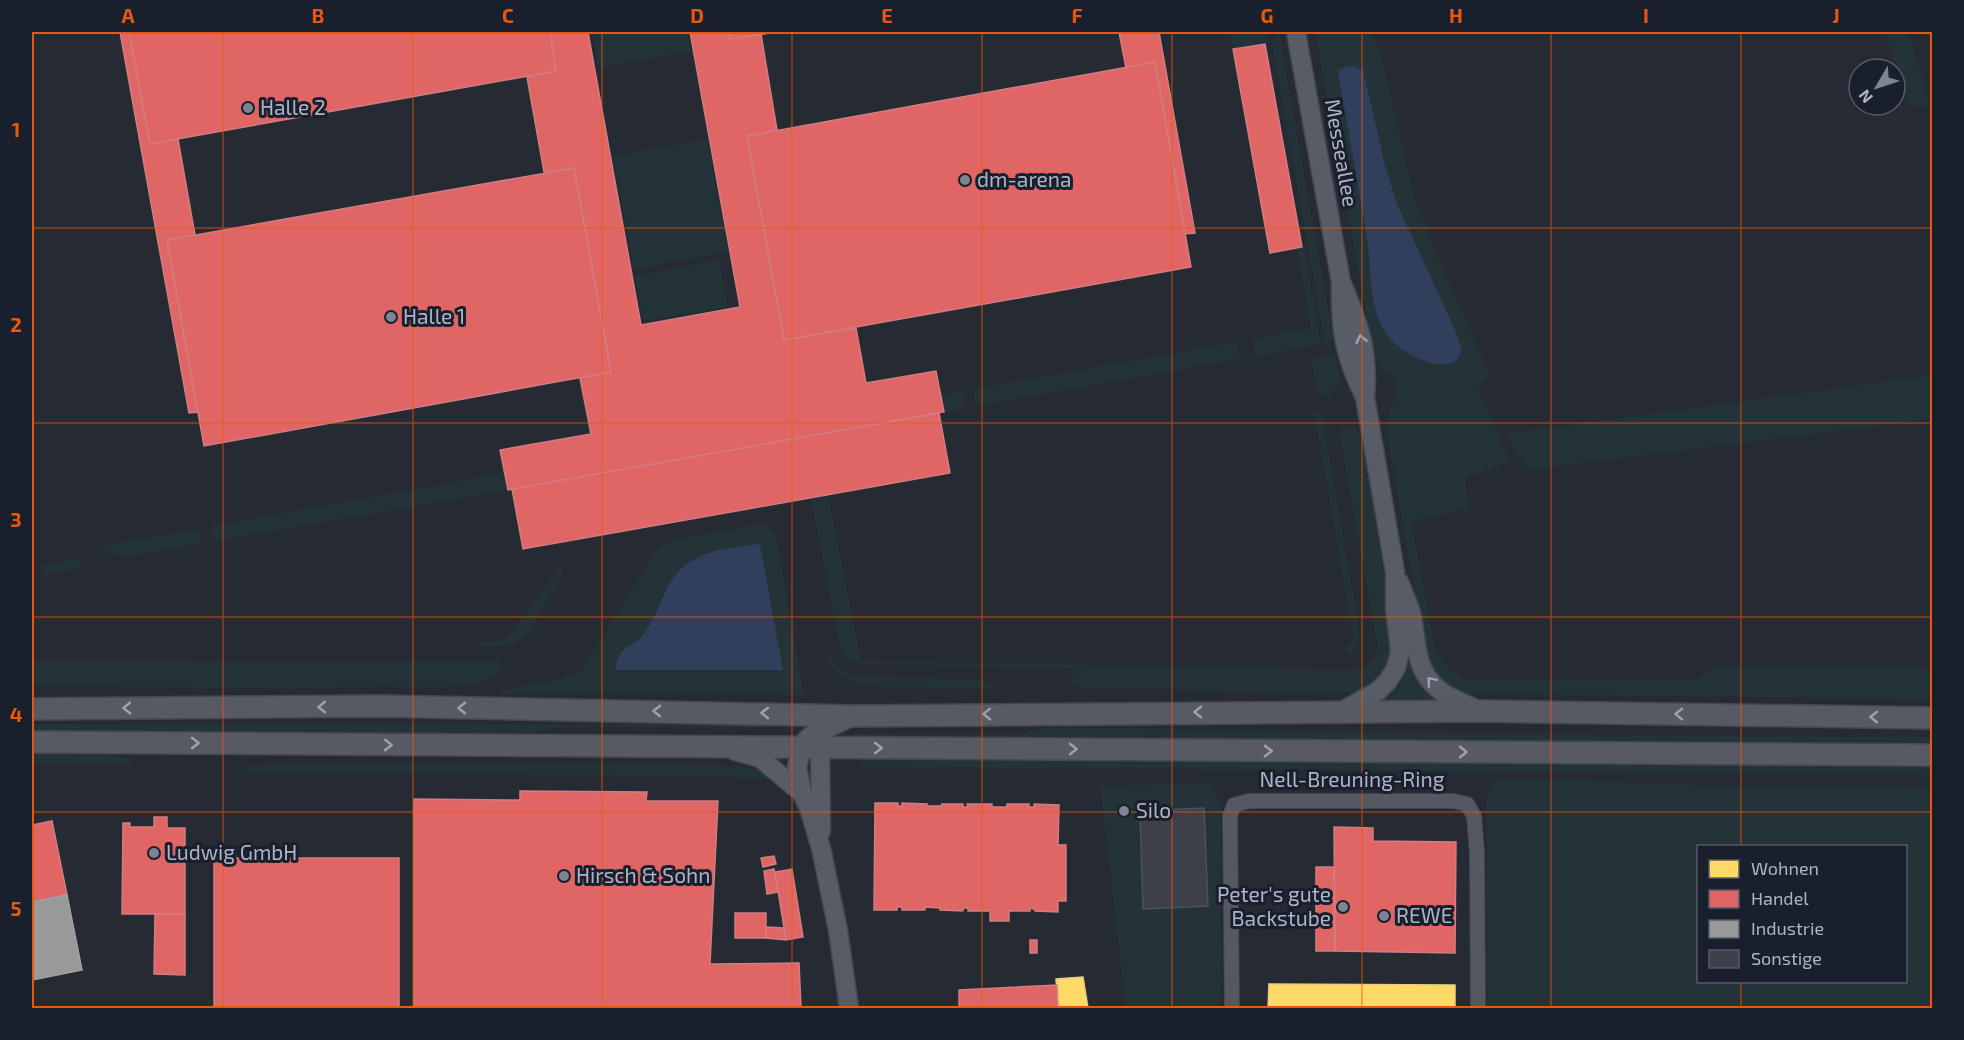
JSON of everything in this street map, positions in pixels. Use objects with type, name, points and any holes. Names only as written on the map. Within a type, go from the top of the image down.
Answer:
[{"type":"main road","points":[[32,709],[380,706],[813,735],[1932,755]]},
{"type":"main road","points":[[32,742],[770,747],[813,735],[852,716],[1480,711],[1932,718]]},
{"type":"main road","points":[[770,747],[792,739],[807,726],[813,735]]},
{"type":"street","name":"Messeallee","points":[[1296,32],[1341,282],[1357,318],[1367,369],[1365,397],[1395,572],[1395,608],[1400,652],[1396,668],[1378,691],[1341,712]]},
{"type":"street","name":"Messeallee","points":[[1395,572],[1411,612],[1419,661],[1424,674],[1444,694],[1480,711]]},
{"type":"street","points":[[813,735],[797,766],[802,794],[809,808],[821,848],[838,930],[849,1008]]},
{"type":"street","points":[[813,735],[822,777],[821,848]]},
{"type":"street","points":[[719,746],[760,758],[802,794]]},
{"type":"street","name":"Nell-Breuning-Ring","points":[[1232,1008],[1230,816],[1234,805],[1250,801],[1453,801],[1467,804],[1474,816],[1477,853],[1478,1008]]},
{"type":"shaded area","points":[[592,32],[688,32],[691,51],[598,68]]},
{"type":"shaded area","points":[[1230,32],[1266,32],[1268,43],[1233,49]]},
{"type":"shaded area","points":[[1278,32],[1334,342],[1325,343],[1272,43]]},
{"type":"shaded area","points":[[1315,32],[1371,32],[1381,55],[1415,199],[1430,239],[1487,368],[1489,377],[1478,388],[1510,461],[1465,479],[1469,509],[1411,521],[1436,653],[1451,671],[1468,680],[1699,679],[1712,667],[1887,666],[1932,670],[1932,699],[1467,694],[1452,687],[1441,677],[1432,666],[1425,651],[1387,433],[1390,406],[1397,400],[1394,375],[1384,369],[1373,353]]},
{"type":"shaded area","points":[[1885,32],[1908,32],[1931,106],[1910,106],[1907,97],[1907,57],[1893,57]]},
{"type":"shaded area","points":[[707,139],[728,252],[634,269],[613,156]]},
{"type":"shaded area","points":[[1304,247],[1321,344],[1255,357],[1252,339],[1311,328],[1297,249]]},
{"type":"shaded area","points":[[719,260],[728,307],[643,321],[635,276]]},
{"type":"shaded area","points":[[1237,342],[1240,359],[976,406],[973,389]]},
{"type":"shaded area","points":[[1336,354],[1340,376],[1337,388],[1330,394],[1318,395],[1311,359]]},
{"type":"shaded area","points":[[1932,375],[1932,419],[1528,470],[1505,434]]},
{"type":"shaded area","points":[[963,391],[966,408],[944,412],[940,395]]},
{"type":"shaded area","points":[[1317,411],[1322,416],[1358,621],[1360,640],[1351,652],[1345,650],[1344,647],[1349,647],[1354,641],[1314,412]]},
{"type":"shaded area","points":[[1349,425],[1356,428],[1362,440],[1394,637],[1390,657],[1383,673],[1363,689],[1352,693],[1080,688],[1080,684],[1074,684],[1072,668],[859,664],[846,658],[840,650],[811,498],[828,494],[861,661],[1347,670],[1363,666],[1373,658],[1378,648],[1339,432],[1342,427]]},
{"type":"shaded area","points":[[505,473],[508,490],[216,541],[211,526]]},
{"type":"shaded area","points":[[761,524],[767,525],[776,536],[804,695],[500,694],[507,689],[560,679],[582,669],[654,554],[671,540]]},
{"type":"shaded area","points":[[198,529],[201,543],[126,557],[105,552],[97,547]]},
{"type":"shaded area","points":[[79,558],[82,568],[44,575],[42,565]]},
{"type":"shaded area","points":[[560,566],[563,575],[527,635],[505,646],[463,646],[507,639]]},
{"type":"shaded area","points":[[825,644],[835,664],[854,676],[986,680],[987,683],[992,683],[992,688],[876,687],[862,684],[844,677],[828,664]]},
{"type":"shaded area","points":[[1407,648],[1445,702],[1380,701],[1388,697],[1399,686],[1405,672]]},
{"type":"shaded area","points":[[32,661],[500,662],[503,668],[483,682],[447,687],[32,686]]},
{"type":"shaded area","points":[[32,724],[674,724],[766,725],[766,728],[552,728],[514,736],[32,732]]},
{"type":"shaded area","points":[[1049,727],[1402,733],[1932,737],[1932,744],[1120,741],[840,737],[841,734],[1020,734]]},
{"type":"shaded area","points":[[32,753],[109,755],[133,760],[130,765],[32,763]]},
{"type":"shaded area","points":[[868,759],[1932,765],[1932,775],[862,767],[859,764]]},
{"type":"shaded area","points":[[322,763],[714,765],[752,768],[770,777],[766,779],[705,776],[247,773],[244,769],[250,766]]},
{"type":"shaded area","points":[[1497,778],[1725,786],[1932,787],[1932,1008],[1487,1008],[1486,798]]},
{"type":"shaded area","points":[[1209,783],[1221,803],[1221,1008],[1126,1008],[1100,786]]},
{"type":"water","points":[[1354,66],[1363,71],[1386,169],[1397,204],[1460,343],[1458,358],[1452,363],[1434,364],[1406,352],[1388,337],[1376,313],[1367,238],[1338,71]]},
{"type":"water","points":[[760,544],[783,670],[615,670],[623,651],[645,632],[678,572],[698,557],[722,549]]},
{"type":"building: Wohnen","points":[[1083,977],[1088,1008],[1058,1008],[1056,979]]},
{"type":"building: Wohnen","points":[[1269,984],[1455,985],[1455,1008],[1268,1008]]},
{"type":"building: Handel","points":[[120,32],[129,32],[150,144],[178,139],[195,235],[167,240],[198,412],[189,413]]},
{"type":"building: Handel","name":"Halle 2","points":[[129,32],[550,32],[556,71],[150,144]]},
{"type":"building: Handel","points":[[550,32],[588,32],[641,325],[740,307],[690,32],[729,32],[730,39],[761,34],[777,130],[747,136],[784,340],[856,328],[866,383],[936,371],[944,412],[508,490],[500,450],[591,434],[580,378],[611,372],[574,168],[544,172],[527,77],[556,71]]},
{"type":"building: Handel","points":[[729,32],[777,32],[730,39]]},
{"type":"building: Handel","points":[[1119,32],[1159,32],[1195,233],[1185,234],[1155,62],[1126,68]]},
{"type":"building: Handel","points":[[1265,44],[1302,247],[1270,253],[1233,49]]},
{"type":"building: Handel","name":"dm-arena","points":[[1155,62],[1191,267],[784,340],[747,136]]},
{"type":"building: Handel","name":"Halle 1","points":[[574,168],[611,372],[204,446],[167,240]]},
{"type":"building: Handel","points":[[939,413],[950,473],[523,549],[512,489]]},
{"type":"building: Handel","name":"Hirsch & Sohn","points":[[520,791],[647,792],[646,801],[718,801],[710,964],[799,963],[801,1008],[414,1008],[414,799],[520,800]]},
{"type":"building: Handel","points":[[875,803],[898,803],[898,806],[902,806],[902,803],[927,804],[927,806],[963,804],[963,807],[968,807],[967,804],[992,804],[992,807],[1007,807],[1007,804],[1029,804],[1029,807],[1034,807],[1034,804],[1059,805],[1058,845],[1066,845],[1066,901],[1058,901],[1058,912],[1035,911],[1030,908],[1030,911],[1009,911],[1009,921],[990,921],[990,911],[968,911],[968,908],[963,908],[963,911],[925,907],[925,910],[902,910],[902,907],[897,907],[897,910],[874,910]]},
{"type":"building: Handel","name":"Ludwig GmbH","points":[[154,817],[167,817],[167,828],[185,828],[185,914],[122,914],[123,823],[130,823],[130,827],[154,827]]},
{"type":"building: Handel","points":[[52,821],[67,895],[32,902],[32,825]]},
{"type":"building: Handel","points":[[1334,827],[1373,828],[1373,841],[1456,842],[1455,953],[1335,951]]},
{"type":"building: Handel","points":[[774,856],[776,864],[763,867],[761,858]]},
{"type":"building: Handel","points":[[214,858],[399,858],[399,1008],[214,1008]]},
{"type":"building: Handel","points":[[1316,867],[1334,867],[1335,951],[1316,951]]},
{"type":"building: Handel","points":[[774,869],[778,892],[767,894],[764,871]]},
{"type":"building: Handel","points":[[792,869],[803,937],[786,940],[775,872]]},
{"type":"building: Handel","points":[[735,913],[766,913],[766,938],[735,938]]},
{"type":"building: Handel","name":"Ludwig GmbH","points":[[155,914],[185,914],[185,975],[154,974]]},
{"type":"building: Handel","points":[[766,927],[784,928],[786,940],[766,938]]},
{"type":"building: Handel","points":[[1030,940],[1037,940],[1037,953],[1030,953]]},
{"type":"building: Handel","points":[[1057,985],[1058,1008],[959,1008],[959,990]]},
{"type":"building: Industrie","points":[[67,895],[82,970],[32,980],[32,902]]},
{"type":"building: Sonstige","name":"Silo","points":[[1126,805],[1130,811],[1126,817],[1122,817],[1118,809]]},
{"type":"building: Sonstige","points":[[1204,808],[1208,906],[1143,909],[1140,811]]},
{"type":"place","name":"Halle 2","points":[[248,108]]},
{"type":"place","name":"dm-arena","points":[[965,180]]},
{"type":"place","name":"Halle 1","points":[[391,317]]},
{"type":"place","name":"Silo","points":[[1124,811]]},
{"type":"place","name":"Ludwig GmbH","points":[[154,853]]},
{"type":"place","name":"Hirsch & Sohn","points":[[564,876]]},
{"type":"place","name":"Peter's gute Backstube","points":[[1343,907]]},
{"type":"place","name":"REWE","points":[[1384,916]]}]
